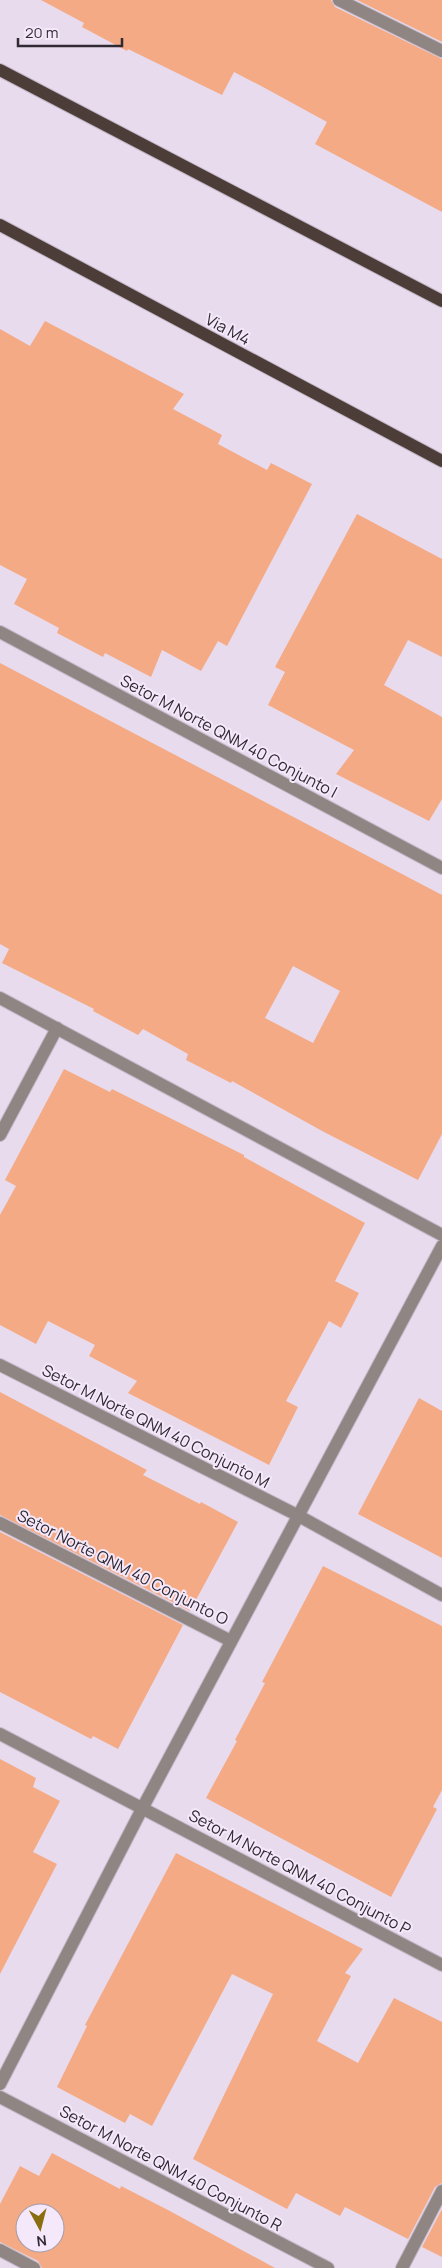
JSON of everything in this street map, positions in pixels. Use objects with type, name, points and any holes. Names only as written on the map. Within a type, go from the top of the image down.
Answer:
[{"type":"main road","points":[[0,70],[442,301]]},
{"type":"main road","name":"Via M4","points":[[0,225],[442,461]]},
{"type":"street","points":[[339,0],[442,51]]},
{"type":"street","name":"Setor M Norte QNM 40 Conjunto I","points":[[0,632],[442,868]]},
{"type":"street","points":[[0,998],[442,1235]]},
{"type":"street","points":[[0,1135],[57,1028]]},
{"type":"street","points":[[0,2084],[297,1515],[442,1246]]},
{"type":"street","name":"Setor M Norte QNM 40 Conjunto M","points":[[0,1365],[297,1515],[442,1595]]},
{"type":"street","name":"Setor Norte QNM 40 Conjunto O","points":[[0,1523],[231,1641]]},
{"type":"street","name":"Setor M Norte QNM 40 Conjunto P","points":[[0,1734],[143,1807],[442,1965]]},
{"type":"street","name":"Setor M Norte QNM 40 Conjunto R","points":[[0,2097],[328,2268]]},
{"type":"street","points":[[402,2268],[442,2191]]},
{"type":"street","points":[[0,2250],[34,2268]]},
{"type":"building","points":[[41,0],[331,0],[335,7],[442,59],[442,212],[315,144],[327,122],[263,87],[234,72],[222,95],[128,49],[127,51],[82,27],[84,23]]},
{"type":"building","points":[[357,0],[442,0],[442,42]]},
{"type":"building","points":[[45,321],[184,394],[173,409],[222,435],[218,444],[267,470],[271,463],[312,484],[227,646],[218,641],[201,671],[162,650],[151,677],[105,653],[103,657],[57,633],[59,628],[14,604],[27,579],[0,565],[0,329],[30,346]]},
{"type":"building","points":[[357,514],[442,559],[442,657],[408,640],[384,685],[442,717],[442,799],[429,821],[336,774],[354,750],[268,705],[285,672],[275,667]]},
{"type":"building","points":[[0,663],[442,895],[442,1134],[418,1180],[324,1132],[232,1081],[231,1083],[186,1060],[188,1054],[143,1029],[138,1035],[93,1011],[94,1009],[2,963],[9,949],[0,944]],"holes":[[[293,966],[340,991],[313,1043],[265,1018]]]},
{"type":"building","points":[[64,1069],[110,1092],[112,1089],[244,1155],[244,1157],[365,1223],[335,1281],[359,1293],[341,1328],[329,1321],[286,1401],[298,1407],[269,1465],[128,1393],[137,1381],[89,1356],[95,1345],[48,1321],[36,1344],[0,1325],[0,1215],[16,1186],[5,1180]]},
{"type":"building","points":[[0,1392],[147,1470],[143,1475],[200,1504],[201,1502],[238,1522],[190,1611],[0,1515]]},
{"type":"building","points":[[419,1398],[442,1411],[442,1558],[358,1514]]},
{"type":"building","points":[[0,1532],[183,1625],[118,1749],[93,1736],[91,1739],[0,1692]]},
{"type":"building","points":[[323,1566],[442,1626],[442,1790],[433,1807],[437,1809],[391,1897],[206,1798],[237,1741],[235,1740],[265,1683],[262,1682]]},
{"type":"building","points":[[0,1759],[36,1778],[33,1787],[60,1801],[33,1852],[57,1864],[0,1974]]},
{"type":"building","points":[[176,1853],[363,1949],[345,1973],[351,1976],[317,2041],[358,2063],[394,1998],[442,2022],[442,2183],[435,2187],[408,2239],[345,2207],[340,2216],[296,2193],[287,2209],[193,2159],[273,1994],[232,1974],[152,2126],[130,2114],[125,2123],[57,2087],[87,2026],[85,2025]]},
{"type":"building","points":[[52,2153],[120,2189],[121,2186],[168,2210],[275,2268],[42,2268],[38,2261],[22,2253],[65,2253],[65,2203],[15,2203],[15,2250],[0,2242],[0,2204],[20,2166],[39,2176]]},
{"type":"building","points":[[442,2209],[442,2257],[422,2247]]}]
